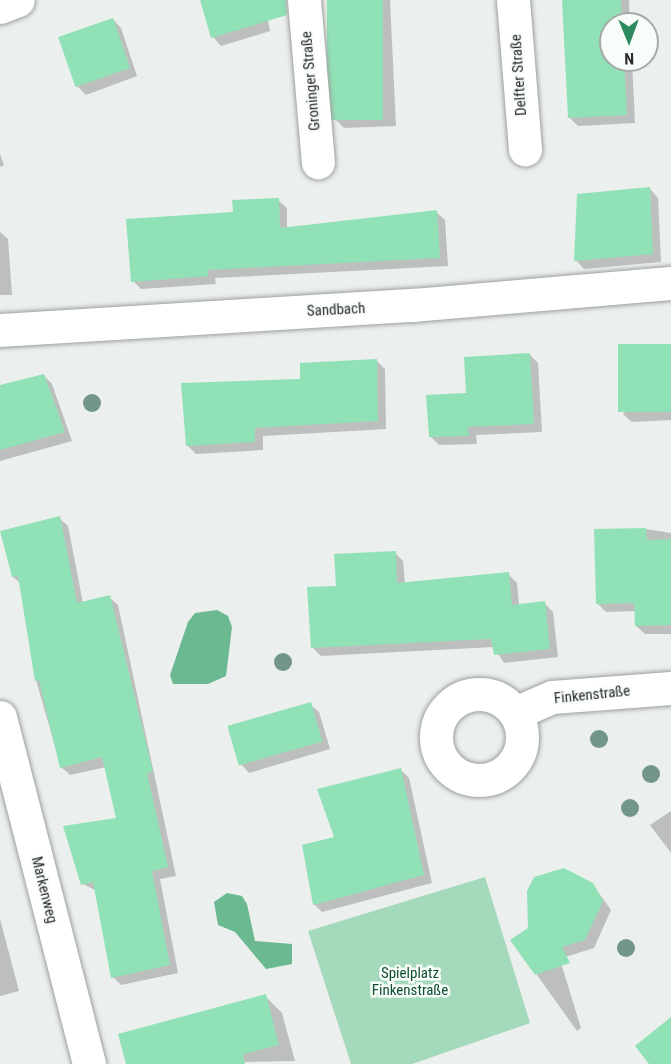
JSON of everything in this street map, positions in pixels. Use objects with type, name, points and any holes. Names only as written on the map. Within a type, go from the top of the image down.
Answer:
[{"type":"street","points":[[0,7],[18,0]]},
{"type":"street","name":"Groninger Straße","points":[[304,0],[318,162]]},
{"type":"street","name":"Delfter Straße","points":[[513,0],[525,150]]},
{"type":"street","name":"Sandbach","points":[[0,330],[413,305],[671,282]]},
{"type":"street","name":"Finkenstraße","points":[[515,713],[552,697],[671,688]]},
{"type":"street","name":"Markenweg","points":[[0,717],[89,1064]]},
{"type":"green space","name":"Spielplatz Finkenstraße","points":[[485,877],[530,1023],[412,1064],[351,1064],[308,931]]},
{"type":"shaded area","points":[[217,610],[228,616],[232,627],[226,676],[208,684],[173,684],[170,675],[188,622],[195,613]]},
{"type":"shaded area","points":[[227,893],[242,896],[247,904],[255,941],[292,944],[292,964],[266,969],[235,932],[218,925],[214,902]]},
{"type":"building","points":[[200,0],[286,0],[287,15],[211,38]]},
{"type":"building","points":[[327,0],[383,0],[383,120],[327,120]]},
{"type":"building","points":[[562,0],[621,0],[622,12],[599,12],[599,72],[625,72],[627,115],[568,118]]},
{"type":"building","points":[[113,18],[130,68],[75,87],[58,37]]},
{"type":"building","points":[[650,187],[653,254],[574,261],[577,194]]},
{"type":"building","points":[[279,198],[280,228],[437,210],[440,258],[208,270],[208,276],[131,282],[126,219],[233,212],[232,200]]},
{"type":"building","points":[[618,344],[671,344],[671,412],[618,412]]},
{"type":"building","points":[[530,353],[534,424],[468,427],[469,436],[429,437],[426,395],[466,393],[464,357]]},
{"type":"building","points":[[377,359],[378,421],[255,428],[255,442],[186,446],[181,383],[300,379],[300,363]]},
{"type":"building","points":[[44,374],[65,432],[0,450],[0,385]]},
{"type":"building","points":[[60,516],[77,603],[110,595],[153,772],[147,773],[168,867],[152,871],[170,965],[111,978],[93,882],[81,885],[63,826],[116,818],[102,757],[60,768],[39,680],[35,681],[18,576],[12,577],[0,531]]},
{"type":"building","points":[[646,528],[647,540],[671,539],[671,625],[635,626],[634,603],[596,604],[594,529]]},
{"type":"building","points":[[396,551],[397,583],[509,572],[512,605],[545,601],[550,649],[494,655],[491,639],[311,648],[307,587],[336,586],[334,554]]},
{"type":"building","points":[[311,702],[322,741],[239,765],[227,726]]},
{"type":"building","points":[[401,768],[424,875],[313,905],[302,845],[334,837],[317,789]]},
{"type":"building","points":[[564,868],[593,883],[603,901],[585,940],[562,947],[570,963],[535,975],[510,940],[528,928],[527,891],[534,877]]},
{"type":"building","points":[[266,994],[279,1045],[243,1054],[245,1064],[126,1064],[118,1034]]},
{"type":"building","points":[[671,1017],[671,1064],[649,1064],[635,1046]]}]
